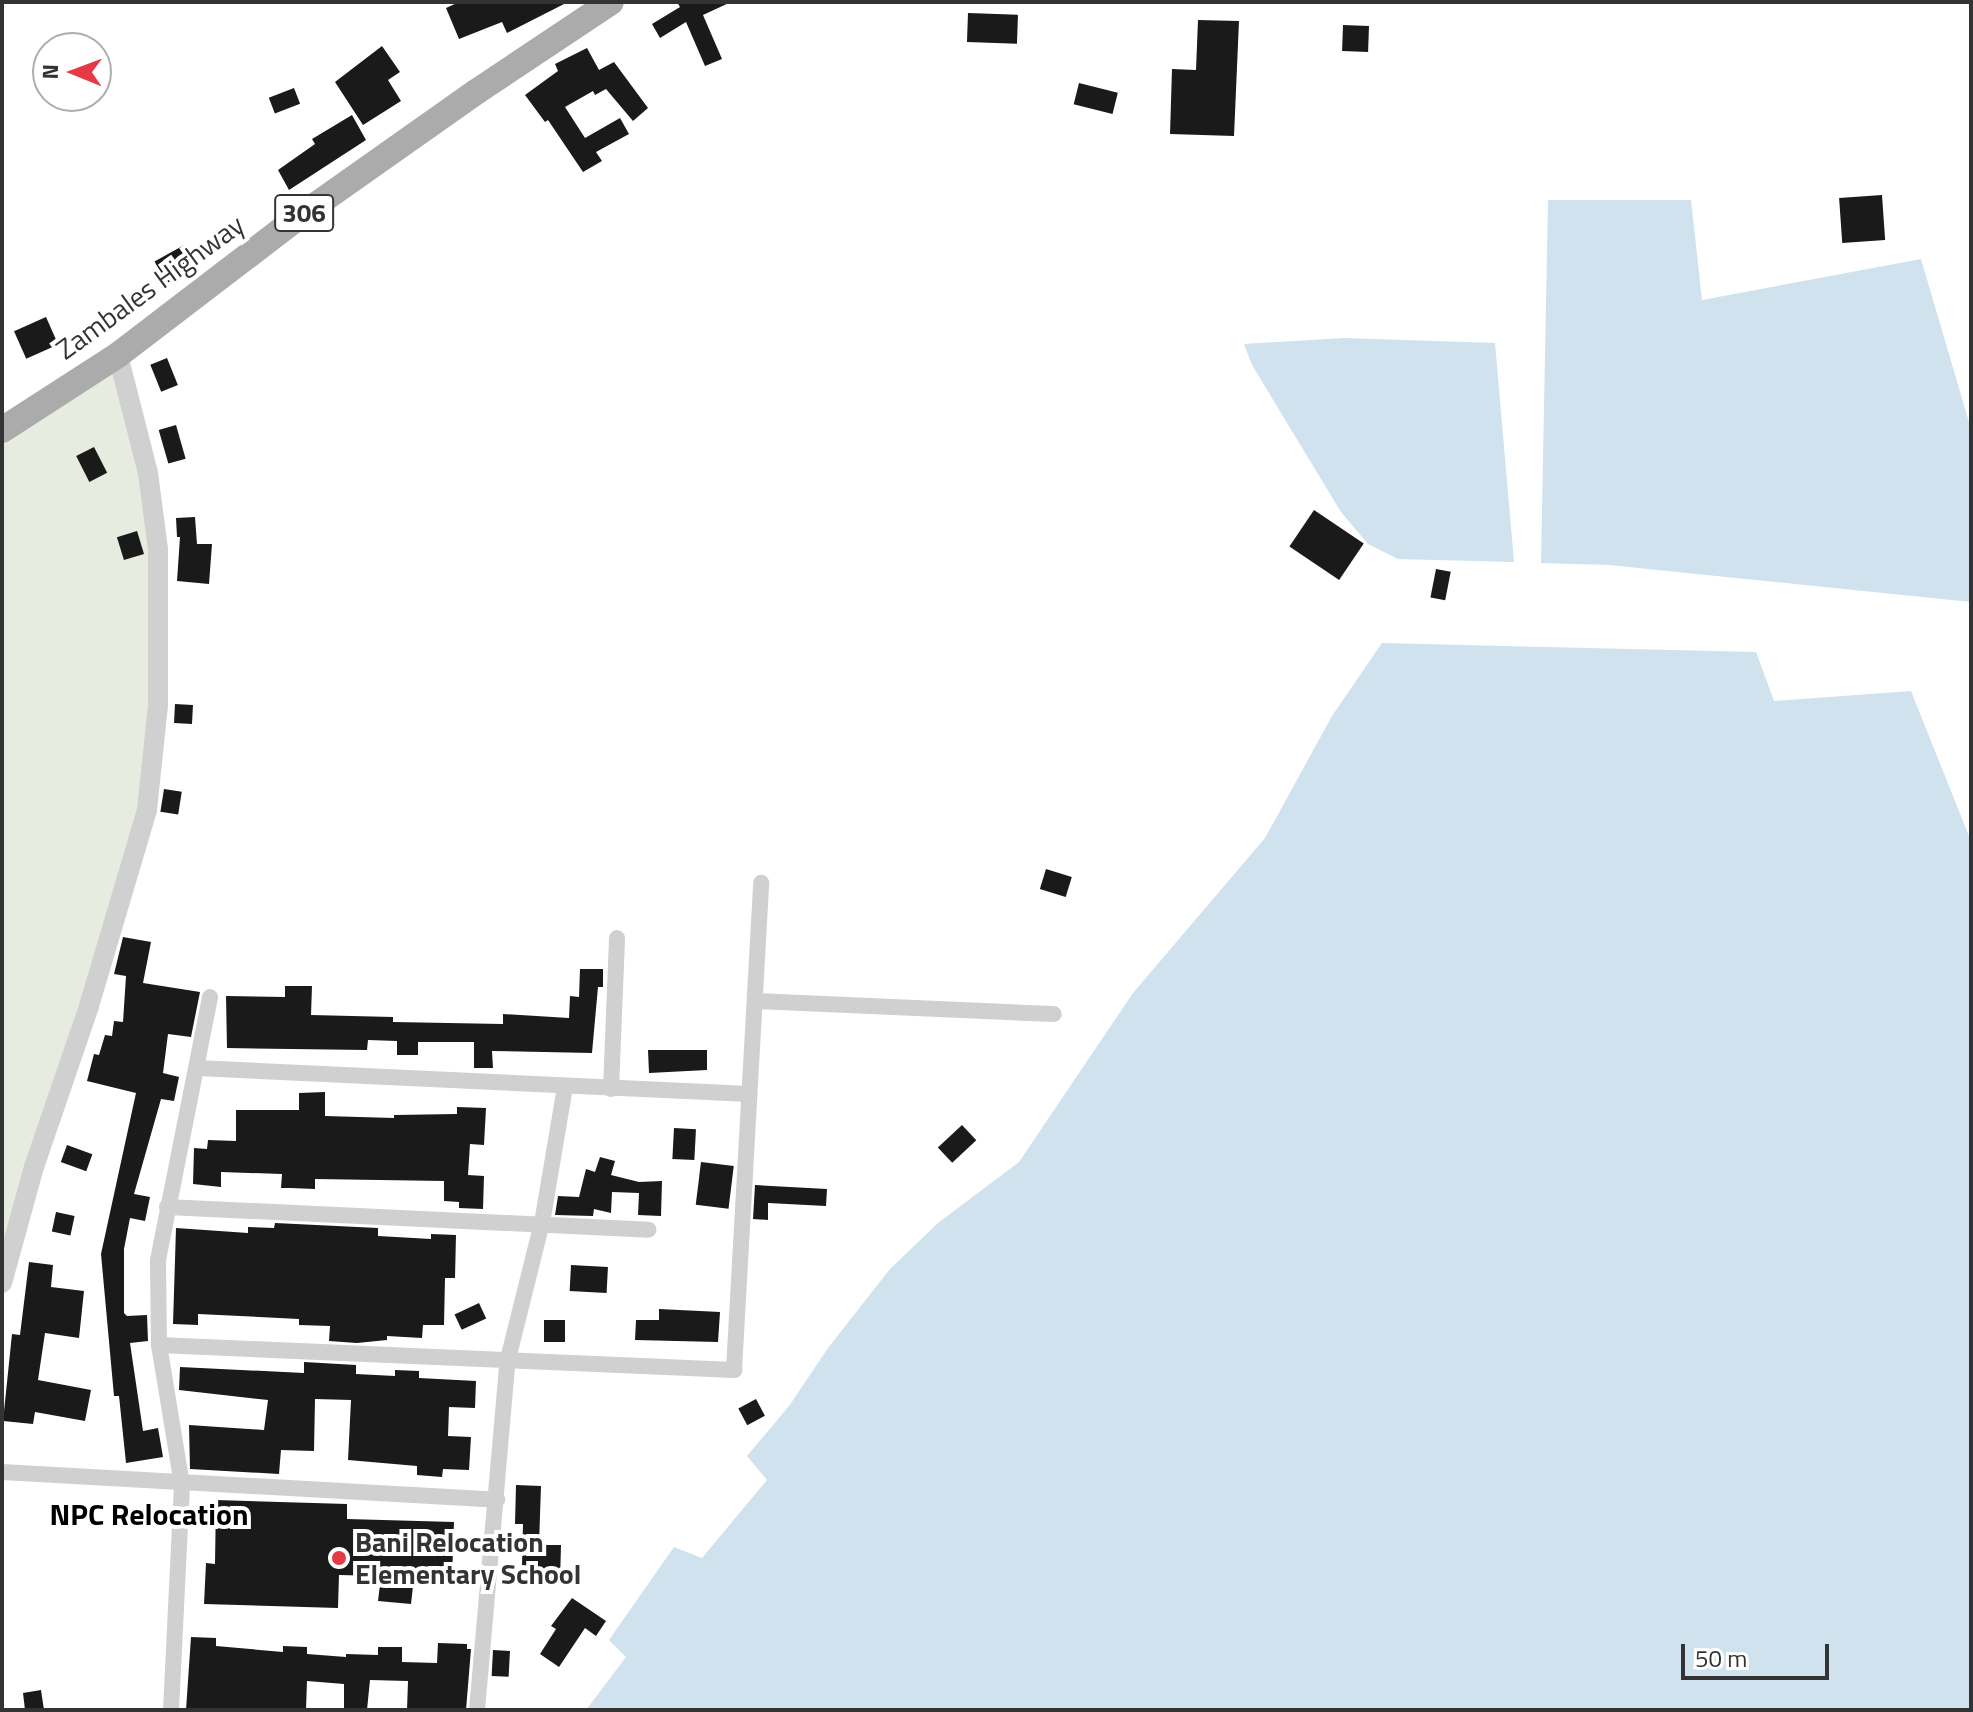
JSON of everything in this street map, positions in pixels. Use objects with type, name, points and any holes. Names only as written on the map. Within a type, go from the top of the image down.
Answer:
[{"type":"main road","name":"Zambales Highway","points":[[2,430],[118,355],[309,210],[611,2]]},
{"type":"street","points":[[2,1283],[34,1167],[89,1006],[147,810],[158,705],[158,549],[148,473],[118,355]]},
{"type":"street","points":[[159,1345],[734,1370],[761,883]]},
{"type":"street","points":[[611,1089],[617,938]]},
{"type":"street","points":[[171,1710],[182,1485],[159,1345],[158,1260],[210,997]]},
{"type":"street","points":[[755,1001],[1054,1014]]},
{"type":"street","points":[[197,1068],[749,1094]]},
{"type":"street","points":[[477,1710],[508,1359],[542,1223],[565,1087]]},
{"type":"street","points":[[167,1207],[648,1230]]},
{"type":"street","points":[[2,1472],[182,1485],[497,1500]]},
{"type":"shaded area","points":[[118,355],[158,549],[147,810],[2,1283],[2,430]]},
{"type":"water","points":[[1548,200],[1691,200],[1702,300],[1921,259],[1971,429],[1971,602],[1609,565],[1541,563]]},
{"type":"water","points":[[1344,338],[1495,343],[1514,562],[1398,559],[1368,544],[1341,512],[1252,365],[1244,344]]},
{"type":"water","points":[[1382,643],[1756,652],[1774,701],[1911,691],[1971,841],[1971,1710],[586,1710],[626,1657],[609,1640],[674,1547],[702,1558],[767,1480],[747,1456],[789,1406],[828,1348],[890,1269],[938,1223],[1019,1162],[1133,993],[1265,838],[1332,716]]},
{"type":"building","points":[[459,2],[568,2],[507,33],[502,22],[459,39],[446,8]]},
{"type":"building","points":[[677,2],[731,2],[703,15],[722,59],[705,66],[686,22],[660,38],[652,24],[680,7]]},
{"type":"building","points":[[968,13],[1018,15],[1017,44],[967,42]]},
{"type":"building","points":[[1198,20],[1239,21],[1234,136],[1170,134],[1172,69],[1196,70]]},
{"type":"building","points":[[1343,25],[1369,26],[1368,52],[1342,51]]},
{"type":"building","points":[[382,46],[400,72],[388,80],[401,101],[363,125],[335,82]]},
{"type":"building","points":[[587,48],[599,70],[614,62],[648,108],[633,121],[606,89],[595,95],[593,91],[565,107],[585,138],[620,118],[629,134],[596,152],[602,161],[583,172],[548,120],[545,122],[525,95],[558,71],[555,64]]},
{"type":"building","points":[[1079,83],[1118,93],[1112,114],[1074,104]]},
{"type":"building","points":[[294,88],[300,104],[275,114],[269,98]]},
{"type":"building","points":[[352,115],[366,140],[289,190],[278,170],[315,144],[312,139]]},
{"type":"building","points":[[1882,195],[1885,240],[1842,243],[1839,198]]},
{"type":"building","points":[[186,244],[198,266],[167,283],[155,261]]},
{"type":"building","points":[[46,317],[58,344],[26,359],[14,331]]},
{"type":"building","points":[[167,358],[178,385],[161,392],[150,365]]},
{"type":"building","points":[[176,425],[186,459],[168,464],[159,430]]},
{"type":"building","points":[[94,447],[107,473],[89,482],[76,456]]},
{"type":"building","points":[[1314,510],[1364,544],[1339,580],[1289,546]]},
{"type":"building","points":[[195,517],[197,544],[212,544],[209,584],[177,581],[180,537],[177,537],[176,518]]},
{"type":"building","points":[[137,531],[144,554],[124,560],[117,537]]},
{"type":"building","points":[[1436,569],[1451,572],[1445,600],[1430,597]]},
{"type":"building","points":[[175,704],[193,705],[192,724],[174,723]]},
{"type":"building","points":[[164,789],[182,792],[178,815],[160,812]]},
{"type":"building","points":[[1046,869],[1072,877],[1066,897],[1040,889]]},
{"type":"building","points":[[123,937],[151,942],[143,983],[200,992],[191,1037],[168,1034],[163,1073],[179,1077],[174,1101],[161,1099],[134,1194],[150,1197],[145,1221],[130,1218],[124,1249],[124,1313],[127,1316],[147,1315],[148,1341],[130,1343],[143,1431],[158,1428],[163,1457],[126,1463],[119,1396],[114,1396],[101,1254],[136,1093],[87,1081],[94,1054],[99,1055],[105,1035],[112,1036],[114,1021],[123,1022],[126,976],[114,974]]},
{"type":"building","points":[[580,969],[603,969],[603,987],[598,987],[592,1053],[492,1051],[493,1068],[474,1068],[474,1042],[418,1042],[418,1055],[397,1055],[397,1041],[368,1040],[367,1050],[227,1048],[226,996],[285,997],[285,986],[312,986],[311,1015],[393,1017],[393,1022],[503,1024],[503,1014],[569,1018],[570,996],[579,997]]},
{"type":"building","points":[[648,1050],[707,1050],[707,1070],[649,1073]]},
{"type":"building","points":[[325,1092],[325,1116],[394,1118],[394,1115],[457,1114],[457,1107],[486,1108],[484,1145],[470,1144],[468,1175],[484,1176],[483,1209],[459,1208],[459,1202],[444,1201],[444,1181],[315,1179],[315,1189],[281,1188],[282,1174],[221,1172],[221,1187],[193,1184],[194,1148],[207,1149],[208,1140],[236,1141],[236,1110],[299,1110],[299,1093]]},
{"type":"building","points":[[962,1125],[976,1140],[952,1163],[938,1148]]},
{"type":"building","points":[[674,1128],[696,1129],[694,1160],[672,1159]]},
{"type":"building","points":[[67,1145],[92,1154],[86,1171],[61,1162]]},
{"type":"building","points":[[600,1157],[615,1161],[611,1175],[639,1182],[662,1181],[661,1216],[638,1215],[639,1193],[612,1192],[611,1213],[594,1209],[593,1216],[555,1215],[558,1196],[579,1197],[586,1169],[595,1172]]},
{"type":"building","points":[[701,1162],[734,1166],[729,1209],[696,1205]]},
{"type":"building","points":[[755,1185],[827,1189],[826,1206],[768,1203],[768,1220],[753,1219]]},
{"type":"building","points":[[56,1212],[75,1216],[70,1236],[52,1232]]},
{"type":"building","points":[[275,1223],[378,1228],[378,1236],[431,1239],[431,1234],[456,1235],[455,1278],[445,1278],[444,1325],[423,1325],[422,1338],[387,1336],[387,1340],[357,1343],[329,1341],[330,1326],[299,1325],[299,1319],[198,1314],[198,1325],[173,1324],[176,1228],[248,1233],[248,1227],[274,1228]]},
{"type":"building","points":[[29,1262],[53,1265],[51,1287],[84,1291],[79,1338],[45,1333],[38,1380],[91,1390],[85,1421],[35,1412],[33,1424],[3,1421],[12,1334],[20,1335]]},
{"type":"building","points":[[571,1265],[608,1267],[607,1293],[570,1291]]},
{"type":"building","points":[[479,1303],[486,1318],[462,1330],[455,1314]]},
{"type":"building","points":[[659,1309],[720,1312],[718,1342],[635,1340],[636,1320],[659,1320]]},
{"type":"building","points":[[544,1320],[565,1320],[565,1342],[544,1342]]},
{"type":"building","points":[[304,1362],[356,1365],[356,1374],[395,1376],[395,1370],[419,1371],[419,1378],[476,1381],[475,1408],[449,1407],[448,1436],[471,1437],[469,1470],[443,1469],[442,1477],[417,1475],[417,1466],[348,1460],[351,1400],[315,1399],[314,1451],[281,1450],[279,1474],[190,1469],[189,1425],[264,1430],[268,1400],[179,1390],[180,1367],[304,1373]]},
{"type":"building","points":[[756,1399],[765,1416],[747,1425],[738,1408]]},
{"type":"building","points":[[516,1485],[541,1486],[539,1545],[561,1545],[560,1582],[536,1581],[536,1566],[522,1565],[523,1524],[515,1524]]},
{"type":"building","name":"Bani Relocation Elementary School","points":[[216,1500],[347,1504],[347,1519],[454,1522],[452,1579],[414,1577],[411,1604],[378,1601],[381,1576],[339,1575],[338,1608],[204,1604],[206,1563],[215,1564]]},
{"type":"building","points":[[572,1598],[606,1621],[596,1636],[585,1628],[559,1667],[540,1654],[556,1629],[551,1626]]},
{"type":"building","points":[[191,1637],[216,1638],[216,1646],[283,1652],[283,1646],[307,1647],[307,1654],[346,1657],[346,1654],[378,1655],[378,1647],[402,1647],[402,1662],[437,1663],[438,1643],[467,1644],[467,1649],[471,1649],[466,1710],[407,1710],[408,1681],[370,1680],[367,1710],[344,1710],[344,1684],[307,1681],[306,1710],[186,1710]]},
{"type":"building","points":[[493,1650],[510,1651],[509,1677],[492,1676]]},
{"type":"building","points":[[41,1690],[44,1710],[25,1710],[23,1693]]},
{"type":"place","name":"Bani Relocation Elementary School","points":[[339,1558]]},
{"type":"district","name":"NPC Relocation","points":[[149,1514]]}]
